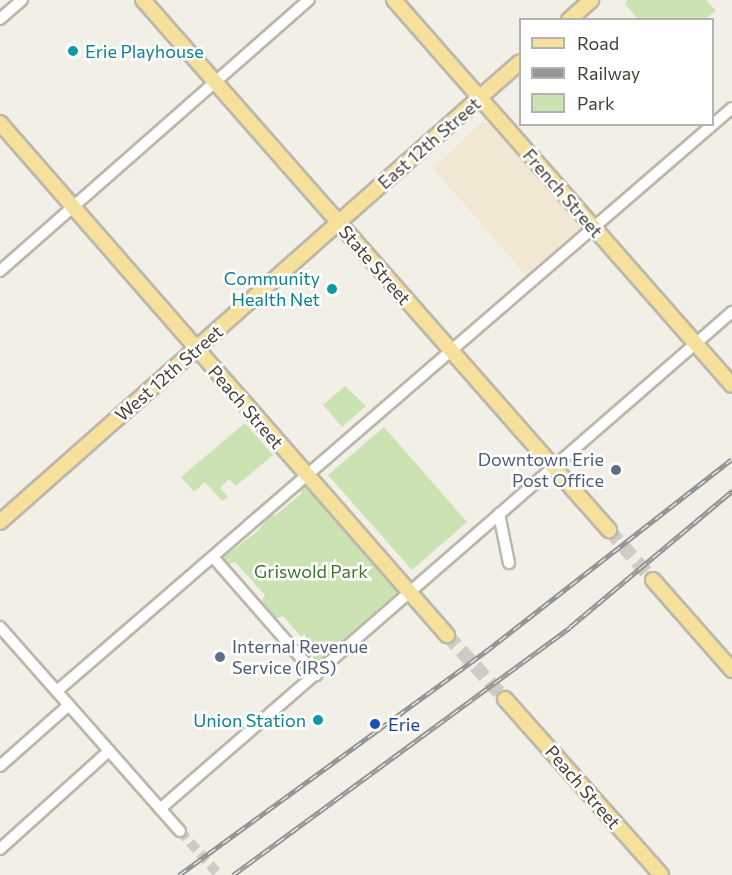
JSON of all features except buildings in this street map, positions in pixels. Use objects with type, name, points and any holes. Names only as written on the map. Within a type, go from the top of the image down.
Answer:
[{"type":"main road","name":"State Street","points":[[143,0],[609,530]]},
{"type":"main road","name":"French Street","points":[[394,0],[732,385]]},
{"type":"main road","points":[[570,18],[591,0]]},
{"type":"main road","name":"East 12th Street","points":[[338,224],[519,63]]},
{"type":"main road","name":"Peach Street","points":[[0,123],[195,350],[447,635]]},
{"type":"main road","name":"West 12th Street","points":[[0,522],[338,224]]},
{"type":"main road","points":[[653,580],[732,670]]},
{"type":"main road","name":"Peach Street","points":[[505,699],[660,875]]},
{"type":"street","points":[[0,19],[22,0]]},
{"type":"street","points":[[0,271],[309,0]]},
{"type":"street","points":[[714,124],[732,108]]},
{"type":"street","points":[[57,692],[711,126]]},
{"type":"street","points":[[160,808],[732,312]]},
{"type":"street","points":[[499,514],[509,563]]},
{"type":"street","points":[[213,557],[316,675]]},
{"type":"street","points":[[0,627],[180,831]]},
{"type":"street","points":[[0,766],[69,705]]},
{"type":"street","points":[[0,849],[110,751]]},
{"type":"shaded area","points":[[481,123],[491,123],[583,229],[529,279],[433,168]]},
{"type":"green space","points":[[627,0],[706,0],[716,11],[706,18],[637,18],[625,4]]},
{"type":"green space","points":[[345,386],[366,406],[342,427],[323,405]]},
{"type":"green space","points":[[245,423],[273,455],[236,486],[229,479],[220,488],[228,497],[222,501],[205,482],[194,492],[181,477]]},
{"type":"green space","points":[[384,427],[467,522],[412,570],[328,475]]},
{"type":"green space","name":"Griswold Park","points":[[304,485],[398,592],[316,664],[306,654],[310,647],[283,616],[275,619],[261,603],[265,595],[235,562],[228,565],[223,557],[258,531],[269,516],[276,515],[302,493],[299,489]]},
{"type":"tunnel","points":[[609,530],[653,580]]},
{"type":"tunnel","points":[[447,635],[505,699]]},
{"type":"tunnel","points":[[180,831],[219,875]]},
{"type":"railway","points":[[179,875],[485,652],[732,459]]},
{"type":"railway","points":[[233,875],[570,627],[732,491]]},
{"type":"place","name":"Erie Playhouse","points":[[73,51]]},
{"type":"place","name":"Community Health Net","points":[[332,289]]},
{"type":"place","name":"Downtown Erie Post Office","points":[[616,470]]},
{"type":"place","name":"Internal Revenue Service (IRS)","points":[[220,657]]},
{"type":"place","name":"Union Station","points":[[318,720]]},
{"type":"place","name":"Erie","points":[[375,724]]}]
